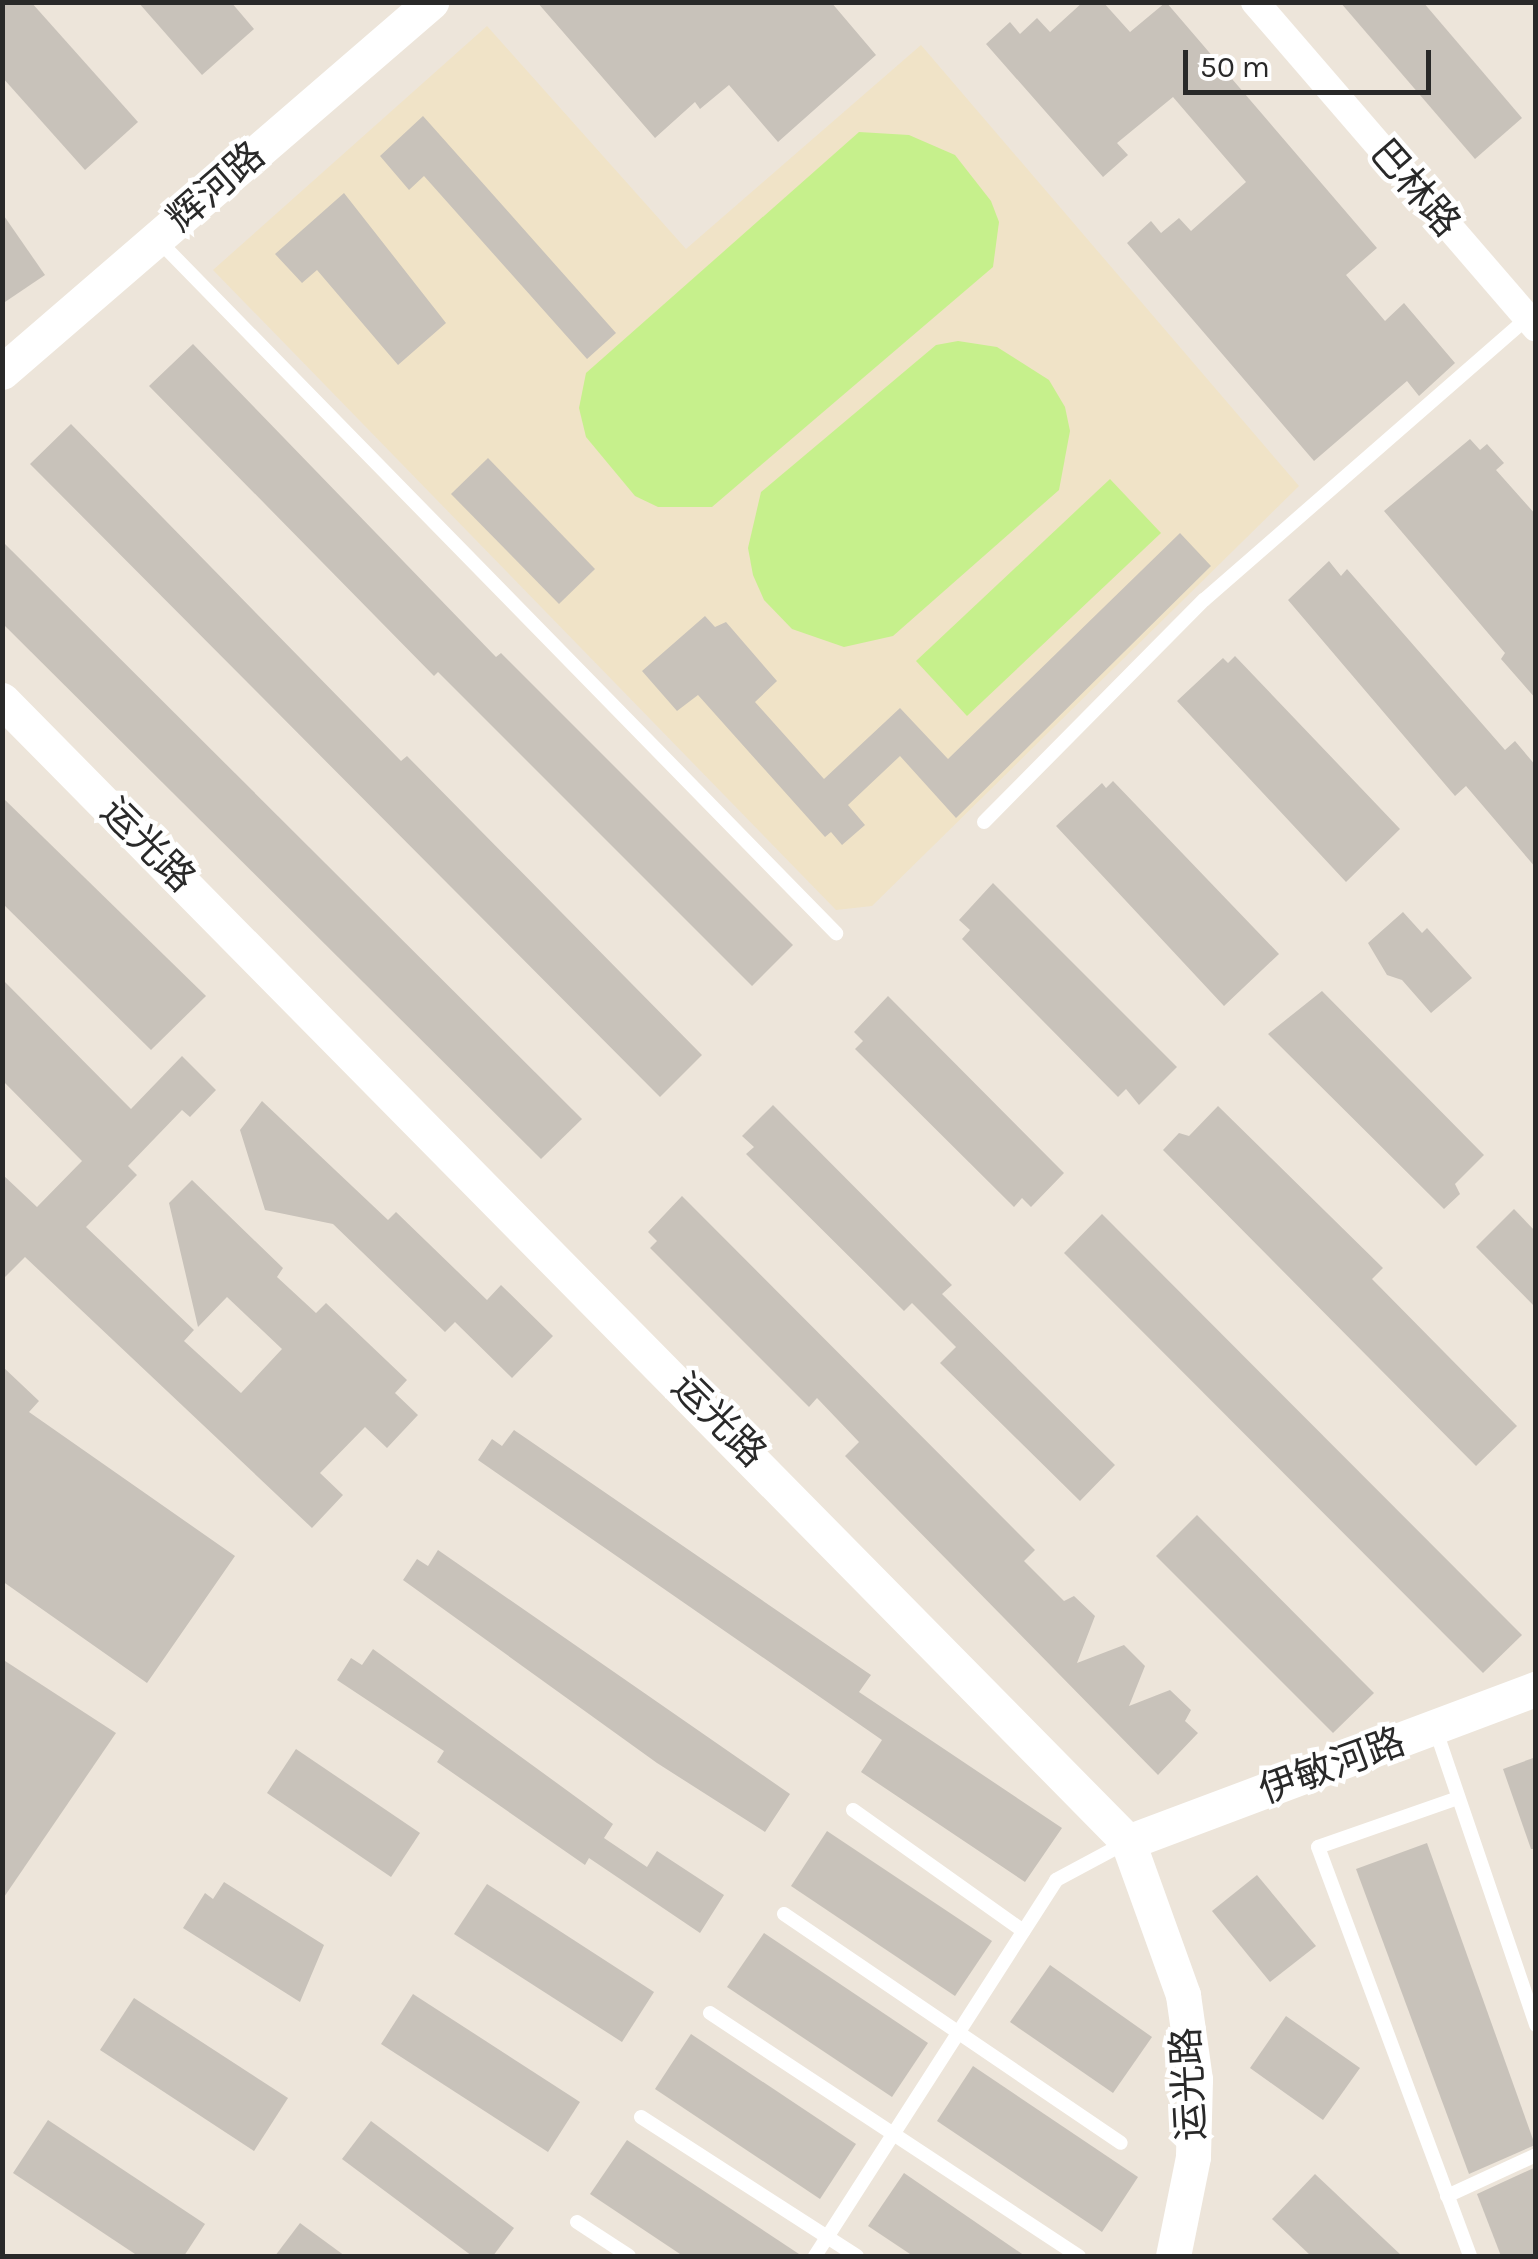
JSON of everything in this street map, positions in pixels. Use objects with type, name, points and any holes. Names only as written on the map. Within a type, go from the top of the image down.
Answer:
[{"type":"street","name":"辉河路","points":[[2,372],[430,2]]},
{"type":"street","name":"巴林路","points":[[1256,2],[1533,320]]},
{"type":"street","name":"运光路","points":[[2,700],[1128,1842],[1183,1996],[1195,2079],[1193,2157],[1173,2256]]},
{"type":"street","name":"伊敏河路","points":[[1128,1842],[1536,1689]]},
{"type":"lane","points":[[157,238],[836,933]]},
{"type":"lane","points":[[984,822],[1204,600],[1533,320]]},
{"type":"lane","points":[[1435,1728],[1536,2025]]},
{"type":"lane","points":[[1458,1798],[1318,1847],[1470,2256]]},
{"type":"lane","points":[[853,1810],[1023,1931]]},
{"type":"lane","points":[[814,2256],[1056,1880],[1128,1842]]},
{"type":"lane","points":[[784,1914],[1121,2143]]},
{"type":"lane","points":[[710,2013],[1079,2256]]},
{"type":"lane","points":[[641,2117],[857,2256]]},
{"type":"lane","points":[[1446,2196],[1536,2155]]},
{"type":"lane","points":[[577,2222],[628,2256]]},
{"type":"shaded area","points":[[487,26],[686,249],[921,45],[1299,486],[872,906],[836,910],[213,270]]},
{"type":"green space","points":[[859,132],[909,135],[955,155],[991,201],[999,222],[993,267],[712,507],[658,507],[635,496],[586,437],[579,408],[586,373]]},
{"type":"green space","points":[[958,341],[997,347],[1049,380],[1065,407],[1070,431],[1059,490],[893,636],[844,647],[792,629],[764,600],[753,575],[748,548],[761,492],[936,345]]},
{"type":"green space","points":[[1110,479],[1161,533],[967,716],[916,661]]},
{"type":"building","points":[[2,2],[31,2],[138,122],[85,170],[2,77]]},
{"type":"building","points":[[138,2],[231,2],[254,29],[202,75]]},
{"type":"building","points":[[537,2],[831,2],[876,55],[778,142],[729,85],[700,109],[695,102],[655,138]]},
{"type":"building","points":[[1083,2],[1103,2],[1130,32],[1166,2],[1377,248],[1346,275],[1385,321],[1404,303],[1455,363],[1419,396],[1407,381],[1314,461],[1127,243],[1151,221],[1161,233],[1179,218],[1191,231],[1246,182],[1173,97],[1117,143],[1128,155],[1103,177],[986,44],[1010,22],[1020,34],[1037,18],[1050,32]]},
{"type":"building","points":[[1340,2],[1423,2],[1522,118],[1475,159]]},
{"type":"building","points":[[423,116],[616,333],[587,359],[424,176],[409,190],[380,156]]},
{"type":"building","points":[[344,193],[446,323],[398,365],[317,270],[302,283],[275,254]]},
{"type":"building","points":[[2,213],[45,275],[2,304]]},
{"type":"building","points":[[193,344],[496,657],[501,653],[793,945],[752,986],[438,672],[434,676],[149,386]]},
{"type":"building","points":[[71,424],[401,761],[407,756],[702,1055],[660,1097],[30,464]]},
{"type":"building","points":[[1470,439],[1480,450],[1487,444],[1504,463],[1496,470],[1536,515],[1536,699],[1501,659],[1505,653],[1384,511]]},
{"type":"building","points":[[488,458],[595,569],[559,604],[451,494]]},
{"type":"building","points":[[1180,533],[1211,566],[956,818],[900,756],[848,805],[865,825],[842,845],[831,832],[825,837],[698,695],[677,711],[642,671],[705,616],[715,627],[726,622],[777,681],[755,702],[824,779],[900,708],[948,759]]},
{"type":"building","points":[[2,541],[582,1119],[541,1159],[2,623]]},
{"type":"building","points":[[1329,561],[1341,576],[1347,569],[1505,750],[1515,741],[1536,766],[1536,868],[1466,786],[1455,796],[1288,600]]},
{"type":"building","points":[[1235,656],[1400,829],[1346,882],[1177,701],[1223,658],[1228,663]]},
{"type":"building","points":[[1113,781],[1279,954],[1224,1006],[1056,826],[1102,783],[1106,788]]},
{"type":"building","points":[[2,797],[206,996],[151,1050],[2,903]]},
{"type":"building","points":[[993,883],[1177,1067],[1139,1105],[1126,1089],[1118,1097],[962,939],[970,930],[959,920]]},
{"type":"building","points":[[1403,912],[1422,933],[1427,928],[1472,978],[1431,1013],[1402,980],[1387,975],[1368,943]]},
{"type":"building","points":[[2,979],[131,1109],[182,1056],[216,1090],[190,1117],[182,1110],[128,1166],[137,1175],[86,1227],[194,1330],[184,1341],[241,1393],[282,1349],[227,1297],[198,1327],[169,1203],[192,1180],[283,1268],[277,1277],[316,1313],[326,1303],[407,1380],[395,1393],[418,1415],[387,1448],[365,1427],[320,1473],[343,1495],[312,1528],[25,1257],[2,1280],[2,1174],[37,1207],[82,1161],[2,1080]]},
{"type":"building","points":[[1322,991],[1484,1155],[1455,1184],[1460,1194],[1444,1209],[1268,1034]]},
{"type":"building","points":[[888,996],[1064,1173],[1031,1207],[1022,1198],[1014,1207],[855,1049],[863,1041],[854,1032]]},
{"type":"building","points":[[262,1101],[388,1220],[396,1212],[487,1300],[501,1285],[553,1336],[512,1378],[455,1322],[445,1332],[333,1224],[265,1210],[240,1130]]},
{"type":"building","points":[[773,1105],[952,1285],[942,1294],[1115,1465],[1080,1501],[940,1363],[956,1347],[912,1303],[904,1311],[746,1154],[754,1147],[742,1136]]},
{"type":"building","points":[[1218,1106],[1383,1268],[1372,1279],[1517,1426],[1476,1466],[1163,1150],[1179,1133],[1189,1136]]},
{"type":"building","points":[[682,1196],[1035,1550],[1024,1561],[1064,1601],[1074,1596],[1095,1616],[1077,1663],[1124,1645],[1145,1666],[1129,1706],[1170,1690],[1191,1710],[1185,1721],[1198,1733],[1158,1775],[845,1456],[859,1442],[817,1398],[809,1407],[650,1248],[657,1241],[648,1232]]},
{"type":"building","points":[[1514,1209],[1536,1232],[1536,1308],[1476,1247]]},
{"type":"building","points":[[1102,1214],[1522,1635],[1483,1673],[1064,1253]]},
{"type":"building","points":[[2,1366],[39,1401],[29,1412],[235,1556],[147,1683],[2,1581]]},
{"type":"building","points":[[514,1430],[871,1675],[859,1692],[1062,1828],[1025,1882],[861,1772],[882,1740],[478,1460],[492,1439],[502,1446]]},
{"type":"building","points":[[1197,1515],[1374,1693],[1333,1733],[1156,1556]]},
{"type":"building","points":[[438,1550],[790,1794],[765,1832],[657,1763],[403,1580],[417,1559],[428,1566]]},
{"type":"building","points":[[373,1649],[613,1824],[604,1838],[647,1867],[657,1851],[724,1895],[700,1933],[589,1858],[585,1865],[437,1762],[444,1751],[337,1680],[351,1658],[362,1665]]},
{"type":"building","points":[[2,1659],[116,1733],[2,1900]]},
{"type":"building","points":[[296,1749],[420,1833],[391,1877],[267,1793]]},
{"type":"building","points":[[1536,1757],[1536,1849],[1531,1849],[1503,1769]]},
{"type":"building","points":[[827,1831],[992,1941],[955,1996],[791,1886]]},
{"type":"building","points":[[1427,1843],[1535,2145],[1469,2174],[1356,1869]]},
{"type":"building","points":[[1257,1875],[1316,1946],[1270,1982],[1212,1911]]},
{"type":"building","points":[[224,1882],[324,1945],[300,2002],[183,1928],[205,1893],[213,1899]]},
{"type":"building","points":[[487,1884],[654,1992],[622,2042],[454,1934]]},
{"type":"building","points":[[764,1933],[928,2043],[892,2097],[727,1987]]},
{"type":"building","points":[[1050,1965],[1152,2037],[1113,2093],[1010,2022]]},
{"type":"building","points":[[413,1994],[580,2102],[548,2152],[381,2044]]},
{"type":"building","points":[[134,1998],[288,2098],[254,2151],[100,2050]]},
{"type":"building","points":[[1286,2016],[1360,2068],[1323,2120],[1250,2068]]},
{"type":"building","points":[[691,2034],[856,2144],[820,2199],[655,2089]]},
{"type":"building","points":[[973,2066],[1138,2177],[1102,2232],[937,2121]]},
{"type":"building","points":[[48,2120],[205,2224],[184,2256],[138,2256],[13,2173]]},
{"type":"building","points":[[371,2121],[514,2228],[493,2256],[472,2256],[342,2159]]},
{"type":"building","points":[[627,2140],[802,2256],[683,2256],[590,2194]]},
{"type":"building","points":[[1536,2167],[1536,2256],[1501,2256],[1477,2194]]},
{"type":"building","points":[[904,2173],[1025,2256],[913,2256],[868,2226]]},
{"type":"building","points":[[1315,2174],[1402,2256],[1311,2256],[1272,2219]]},
{"type":"building","points":[[300,2223],[345,2256],[275,2256]]}]
